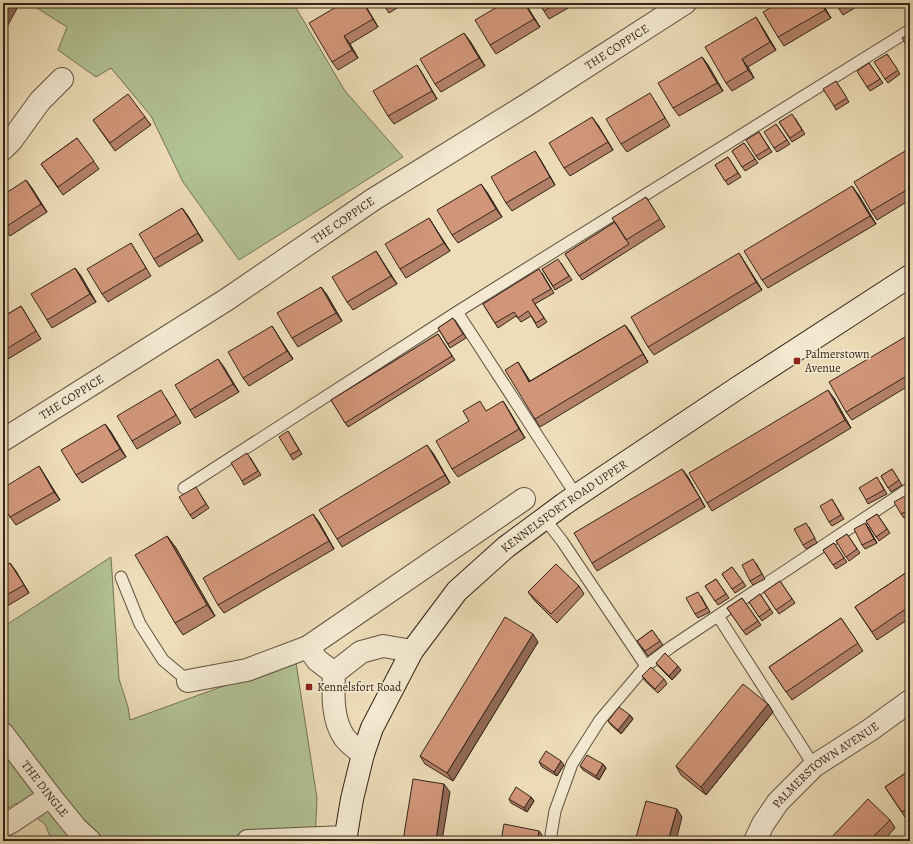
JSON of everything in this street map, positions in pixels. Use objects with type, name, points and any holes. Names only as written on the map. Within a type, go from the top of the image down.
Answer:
[{"type":"street","name":"THE COPPICE","points":[[3,440],[226,300],[374,199],[528,104],[685,3]]},
{"type":"street","points":[[3,149],[11,141],[40,100],[62,79]]},
{"type":"street","name":"KENNELSFORT ROAD UPPER","points":[[345,839],[352,799],[363,754],[372,728],[412,651],[457,592],[506,547],[576,495],[910,276]]},
{"type":"street","points":[[188,680],[246,670],[308,647],[524,499]]},
{"type":"street","points":[[363,754],[345,739],[338,725],[333,693],[334,673],[361,652],[375,648],[383,646],[412,651]]},
{"type":"street","points":[[308,647],[317,660],[334,673]]},
{"type":"street","name":"PALMERSTOWN AVENUE","points":[[755,841],[763,824],[778,802],[814,766],[910,702]]},
{"type":"street","name":"THE DINGLE","points":[[3,734],[76,828],[90,841]]},
{"type":"street","points":[[3,826],[50,796]]},
{"type":"street","points":[[248,841],[345,839]]},
{"type":"lane","points":[[184,488],[457,312],[910,30]]},
{"type":"lane","points":[[457,312],[576,495]]},
{"type":"lane","points":[[550,841],[555,811],[572,764],[600,720],[646,666],[671,647],[813,551],[910,488]]},
{"type":"lane","points":[[544,518],[562,541],[646,666]]},
{"type":"lane","points":[[121,577],[140,624],[163,660],[188,680]]},
{"type":"lane","points":[[718,616],[814,766]]},
{"type":"green space","points":[[29,3],[293,3],[345,91],[403,157],[239,260],[183,182],[151,116],[111,68],[96,77],[58,50],[67,27]]},
{"type":"green space","points":[[111,557],[119,679],[128,707],[130,720],[221,687],[296,663],[317,798],[315,841],[52,841],[45,824],[16,803],[3,811],[3,627]]},
{"type":"building","points":[[3,3],[10,3],[3,16]]},
{"type":"building","points":[[343,3],[363,3],[373,19],[344,36],[352,50],[332,62],[309,23]]},
{"type":"building","points":[[504,3],[524,3],[534,19],[490,45],[475,20]]},
{"type":"building","points":[[539,3],[558,3],[544,11]]},
{"type":"building","points":[[779,3],[821,3],[825,10],[778,37],[763,12]]},
{"type":"building","points":[[835,3],[843,3],[837,7]]},
{"type":"building","points":[[756,17],[770,42],[742,59],[748,70],[726,83],[705,47]]},
{"type":"building","points":[[464,33],[479,58],[435,84],[420,59]]},
{"type":"building","points":[[910,33],[910,51],[902,38]]},
{"type":"building","points":[[887,54],[898,70],[885,79],[874,62]]},
{"type":"building","points":[[702,57],[717,83],[673,108],[658,83]]},
{"type":"building","points":[[869,63],[880,79],[867,87],[857,71]]},
{"type":"building","points":[[417,65],[432,91],[388,116],[373,91]]},
{"type":"building","points":[[836,81],[847,98],[834,106],[823,89]]},
{"type":"building","points":[[650,93],[665,118],[621,144],[606,119]]},
{"type":"building","points":[[128,94],[145,117],[110,143],[93,120]]},
{"type":"building","points":[[792,114],[802,130],[790,138],[779,122]]},
{"type":"building","points":[[592,117],[608,142],[564,168],[549,143]]},
{"type":"building","points":[[776,124],[787,140],[774,148],[764,132]]},
{"type":"building","points":[[759,132],[769,148],[756,156],[746,140]]},
{"type":"building","points":[[77,138],[94,161],[58,187],[41,164]]},
{"type":"building","points":[[744,143],[755,159],[742,167],[732,151]]},
{"type":"building","points":[[910,148],[910,188],[871,211],[854,182]]},
{"type":"building","points":[[535,151],[550,177],[506,203],[491,177]]},
{"type":"building","points":[[728,157],[738,173],[725,181],[715,165]]},
{"type":"building","points":[[26,180],[41,204],[4,228],[3,195]]},
{"type":"building","points":[[481,184],[496,209],[452,235],[437,210]]},
{"type":"building","points":[[852,186],[870,216],[762,280],[744,251]]},
{"type":"building","points":[[646,197],[660,219],[626,240],[612,218]]},
{"type":"building","points":[[182,208],[198,233],[154,259],[139,234]]},
{"type":"building","points":[[429,218],[444,243],[400,269],[385,244]]},
{"type":"building","points":[[615,222],[629,244],[579,276],[565,254]]},
{"type":"building","points":[[131,243],[146,268],[102,294],[87,269]]},
{"type":"building","points":[[376,251],[391,276],[347,302],[332,277]]},
{"type":"building","points":[[739,253],[756,282],[648,347],[631,317]]},
{"type":"building","points":[[558,259],[569,276],[553,286],[542,269]]},
{"type":"building","points":[[75,268],[90,294],[47,320],[31,294]]},
{"type":"building","points":[[539,269],[551,289],[532,300],[544,318],[536,323],[528,311],[518,318],[514,312],[495,323],[483,304]]},
{"type":"building","points":[[321,287],[336,313],[292,338],[277,313]]},
{"type":"building","points":[[21,306],[36,331],[3,351],[3,317]]},
{"type":"building","points":[[453,318],[463,334],[448,344],[438,328]]},
{"type":"building","points":[[625,325],[643,354],[535,419],[505,370],[518,362],[529,382]]},
{"type":"building","points":[[272,326],[287,351],[243,378],[228,352]]},
{"type":"building","points":[[438,334],[452,356],[345,423],[331,400]]},
{"type":"building","points":[[910,334],[910,374],[846,412],[829,382]]},
{"type":"building","points":[[218,359],[233,384],[190,410],[175,385]]},
{"type":"building","points":[[161,390],[176,415],[132,441],[117,416]]},
{"type":"building","points":[[828,390],[845,420],[707,503],[689,473]]},
{"type":"building","points":[[480,401],[486,411],[503,401],[519,429],[452,469],[436,441],[469,421],[463,411]]},
{"type":"building","points":[[105,424],[120,449],[76,475],[61,450]]},
{"type":"building","points":[[288,431],[299,450],[290,455],[279,437]]},
{"type":"building","points":[[427,445],[445,475],[337,539],[319,510]]},
{"type":"building","points":[[247,453],[258,471],[242,481],[231,463]]},
{"type":"building","points":[[39,466],[54,492],[10,517],[3,505],[3,488]]},
{"type":"building","points":[[682,469],[700,498],[592,563],[574,533]]},
{"type":"building","points":[[892,469],[899,480],[888,488],[881,476]]},
{"type":"building","points":[[877,477],[884,490],[866,500],[859,488]]},
{"type":"building","points":[[196,487],[206,504],[190,515],[179,497]]},
{"type":"building","points":[[910,493],[910,509],[901,514],[894,502]]},
{"type":"building","points":[[832,499],[841,515],[829,522],[820,506]]},
{"type":"building","points":[[313,514],[329,541],[218,605],[203,578]]},
{"type":"building","points":[[877,514],[887,529],[876,537],[866,521]]},
{"type":"building","points":[[806,523],[815,538],[803,545],[794,529]]},
{"type":"building","points":[[865,523],[874,539],[862,545],[854,529]]},
{"type":"building","points":[[847,534],[857,549],[846,557],[836,541]]},
{"type":"building","points":[[167,536],[207,605],[175,623],[135,555]]},
{"type":"building","points":[[834,543],[844,558],[833,565],[823,550]]},
{"type":"building","points":[[753,559],[762,574],[750,581],[742,565]]},
{"type":"building","points":[[10,563],[24,585],[3,597],[3,568]]},
{"type":"building","points":[[556,564],[579,586],[551,614],[528,592]]},
{"type":"building","points":[[732,567],[743,582],[732,589],[722,574]]},
{"type":"building","points":[[910,570],[910,606],[872,632],[855,607]]},
{"type":"building","points":[[716,579],[726,594],[715,601],[705,586]]},
{"type":"building","points":[[780,581],[792,599],[776,610],[764,592]]},
{"type":"building","points":[[698,592],[707,608],[695,614],[686,598]]},
{"type":"building","points":[[760,594],[770,609],[759,617],[749,602]]},
{"type":"building","points":[[742,598],[758,621],[743,631],[727,608]]},
{"type":"building","points":[[505,617],[533,634],[447,773],[420,756]]},
{"type":"building","points":[[841,618],[858,643],[786,692],[769,667]]},
{"type":"building","points":[[652,630],[660,641],[645,651],[637,641]]},
{"type":"building","points":[[665,653],[678,666],[669,676],[656,663]]},
{"type":"building","points":[[651,667],[664,679],[655,689],[642,676]]},
{"type":"building","points":[[743,684],[768,704],[701,787],[676,766]]},
{"type":"building","points":[[619,707],[630,715],[618,730],[608,721]]},
{"type":"building","points":[[546,751],[561,761],[554,772],[539,762]]},
{"type":"building","points":[[587,755],[603,764],[596,776],[580,766]]},
{"type":"building","points":[[910,770],[910,806],[902,812],[885,787]]},
{"type":"building","points":[[413,779],[444,784],[436,841],[403,841]]},
{"type":"building","points":[[516,787],[531,797],[524,808],[509,799]]},
{"type":"building","points":[[868,799],[890,820],[869,841],[828,841]]},
{"type":"building","points":[[646,801],[677,809],[668,841],[635,841]]},
{"type":"building","points":[[504,824],[539,831],[537,841],[501,841]]},
{"type":"place","name":"Palmerstown Avenue","points":[[797,361]]},
{"type":"place","name":"Kennelsfort Road","points":[[309,687]]}]
